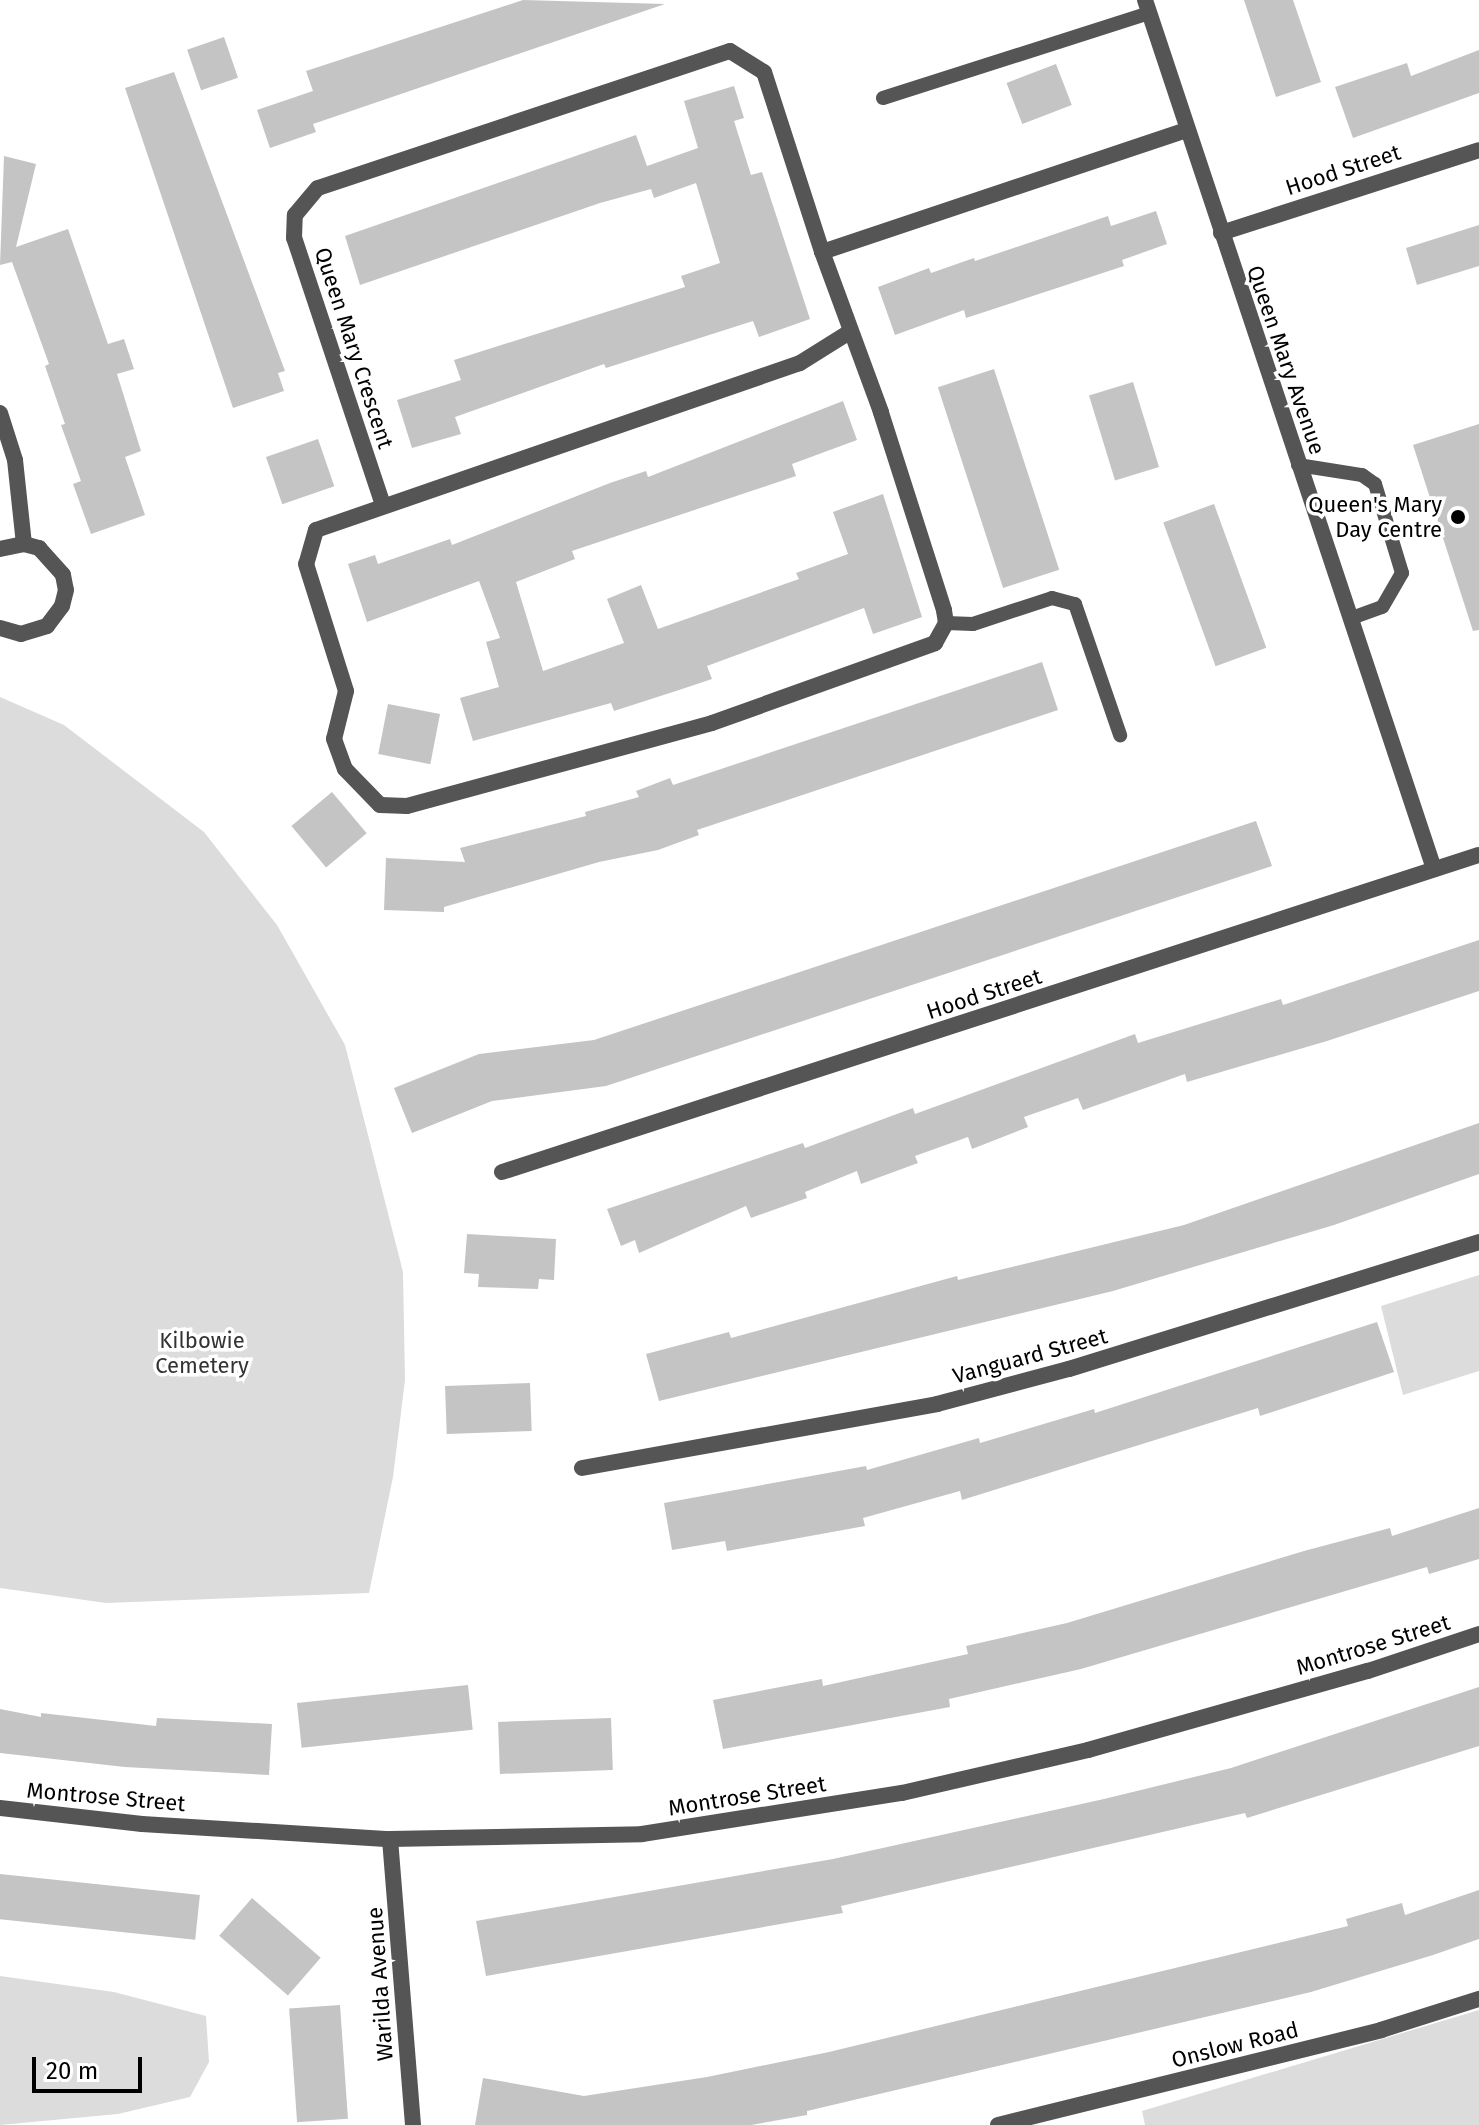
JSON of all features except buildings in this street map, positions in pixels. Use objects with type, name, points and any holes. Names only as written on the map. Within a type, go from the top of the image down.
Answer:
[{"type":"street","name":"Queen Mary Avenue","points":[[1147,7],[1434,869]]},
{"type":"street","name":"Queen Mary Crescent","points":[[383,505],[294,238],[295,215],[318,188],[730,51],[764,72],[822,252]]},
{"type":"street","points":[[848,333],[800,363],[316,530],[306,564],[346,691],[334,739],[336,755],[380,805],[393,808],[712,723],[919,653],[935,643],[946,623],[881,412],[848,333],[822,252],[1186,130]]},
{"type":"street","name":"Hood Street","points":[[1221,233],[1479,150]]},
{"type":"street","points":[[0,413],[15,460],[24,544]]},
{"type":"street","points":[[0,549],[24,544],[52,557],[63,575],[62,606],[36,631],[0,628]]},
{"type":"street","name":"Hood Street","points":[[502,1172],[1479,855]]},
{"type":"street","name":"Vanguard Street","points":[[582,1468],[937,1404],[1084,1365],[1479,1242]]},
{"type":"street","name":"Montrose Street","points":[[0,1808],[142,1824],[390,1839],[642,1834],[902,1793],[1088,1750],[1368,1671],[1479,1634]]},
{"type":"street","name":"Warilda Avenue","points":[[390,1839],[413,2125]]},
{"type":"street","name":"Onslow Road","points":[[998,2125],[1352,2038],[1479,1999]]},
{"type":"lane","points":[[883,98],[1147,7]]},
{"type":"lane","points":[[1298,465],[1362,475],[1375,484],[1402,573],[1382,607],[1351,618]]},
{"type":"lane","points":[[946,623],[973,624],[1052,598],[1075,604],[1120,735]]},
{"type":"green space","name":"Kilbowie Cemetery","points":[[0,697],[64,725],[204,832],[277,925],[345,1045],[403,1272],[405,1380],[393,1477],[369,1593],[106,1603],[0,1588]]},
{"type":"green space","points":[[1479,1275],[1479,1371],[1403,1395],[1381,1306]]},
{"type":"green space","points":[[0,1976],[114,1992],[206,2016],[209,2062],[190,2097],[118,2114],[0,2125]]},
{"type":"green space","points":[[1479,2010],[1479,2125],[1145,2125],[1142,2111]]},
{"type":"place","name":"Queen's Mary Day Centre","points":[[1458,517]]}]
